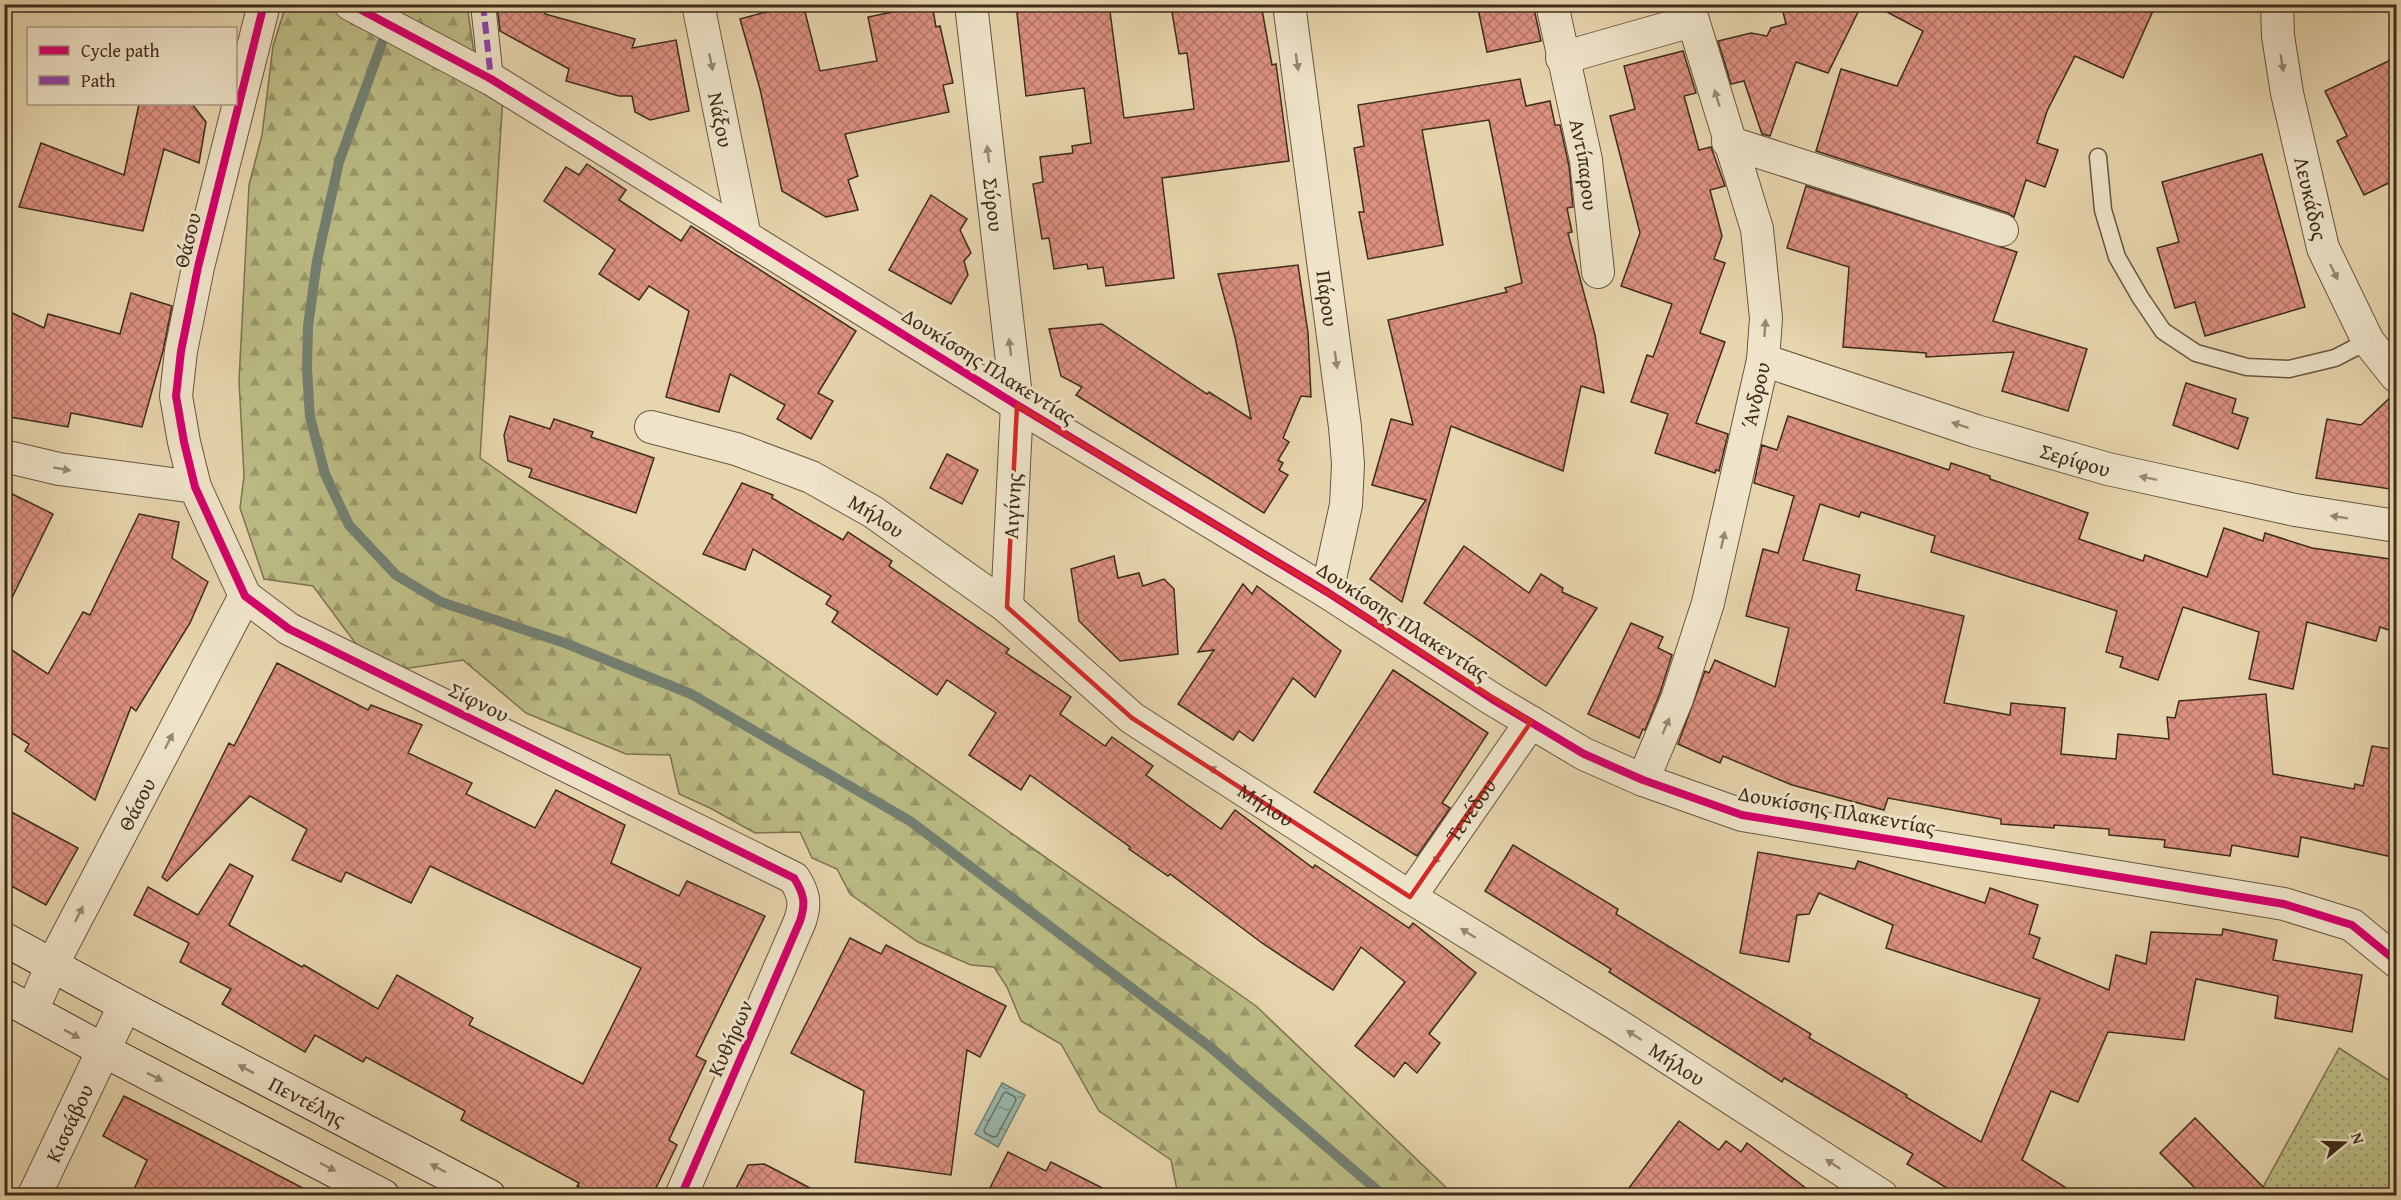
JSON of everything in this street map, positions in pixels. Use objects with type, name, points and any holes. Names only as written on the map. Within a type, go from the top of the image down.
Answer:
[{"type":"main road","name":"Πεντέλης","points":[[4,939],[489,1196]]},
{"type":"main road","points":[[18,1004],[383,1196]]},
{"type":"main road","points":[[103,1050],[125,1005]]},
{"type":"main road","name":"Κισσάβου","points":[[34,1196],[103,1050]]},
{"type":"street","name":"Θάσου","points":[[195,487],[176,396],[181,351],[198,267],[264,4]]},
{"type":"street","name":"Δουκίσσης Πλακεντίας","points":[[351,4],[487,76],[1017,405],[1327,592],[1584,754],[1697,801],[1753,817],[2284,904],[2352,925],[2397,961]]},
{"type":"street","points":[[483,4],[487,76]]},
{"type":"street","name":"Νάξου","points":[[699,4],[745,237]]},
{"type":"street","name":"Σύρου","points":[[971,4],[1017,405]]},
{"type":"street","name":"Πάρου","points":[[1289,4],[1348,464],[1346,506],[1327,592]]},
{"type":"street","name":"Αντίπαρου","points":[[1552,4],[1586,160],[1598,272]]},
{"type":"street","name":"Λευκάδος","points":[[2277,4],[2278,36],[2287,93],[2323,248],[2368,341],[2397,375]]},
{"type":"street","points":[[1562,58],[1690,13]]},
{"type":"street","name":"Άνδρου","points":[[1643,780],[1677,699],[1708,603],[1763,360],[1766,318],[1756,230],[1690,13]]},
{"type":"street","points":[[1728,142],[2002,230]]},
{"type":"street","name":"Σερίφου","points":[[1763,360],[1976,431],[2108,469],[2295,510],[2397,526]]},
{"type":"street","name":"Αιγίνης","points":[[1007,607],[1017,405]]},
{"type":"street","name":"Μήλου","points":[[651,427],[736,449],[812,477],[873,512],[1007,607],[1132,718],[1410,897],[1616,1024],[1882,1196]]},
{"type":"street","points":[[4,456],[60,469],[195,487]]},
{"type":"street","name":"Σίφνου","points":[[195,487],[245,596],[289,629],[779,870],[794,878],[804,893]]},
{"type":"street","name":"Θάσου","points":[[18,1004],[52,965],[245,596]]},
{"type":"street","name":"Τενέδου","points":[[1410,897],[1531,722]]},
{"type":"street","name":"Κυθήρων","points":[[681,1196],[800,921],[805,907],[804,893]]},
{"type":"street","points":[[2352,925],[2397,931]]},
{"type":"lane","points":[[2098,157],[2103,210],[2117,257],[2163,331],[2196,353],[2247,367],[2289,369],[2335,358],[2368,341]]},
{"type":"highlighted area","points":[[1017,405],[1327,592],[1531,722],[1410,897],[1132,718],[1007,607]]},
{"type":"green space","points":[[286,5],[334,5],[503,96],[480,458],[1256,1006],[1454,1195],[1178,1195],[1171,1160],[1099,1111],[1061,1044],[1021,1021],[1007,987],[994,967],[971,965],[918,942],[850,894],[837,869],[812,858],[800,832],[755,833],[679,794],[670,755],[626,754],[526,713],[463,660],[396,670],[362,652],[313,586],[264,579],[240,508],[244,476],[239,381],[249,185],[262,135],[273,46]]},
{"type":"green space","points":[[383,5],[467,5],[474,53]]},
{"type":"green space","points":[[2339,1048],[2396,1085],[2396,1195],[2258,1196]]},
{"type":"water","points":[[1002,1083],[1025,1095],[998,1147],[975,1134]]},
{"type":"building","points":[[497,4],[547,4],[545,14],[635,39],[632,48],[676,40],[689,111],[650,120],[635,112],[632,96],[619,96],[566,81],[569,69],[500,31]]},
{"type":"building","points":[[803,4],[820,71],[877,61],[868,17],[932,4],[936,27],[940,26],[953,83],[943,85],[949,112],[845,134],[858,176],[848,180],[858,210],[826,217],[782,191],[760,89],[740,19]]},
{"type":"building","points":[[1016,4],[1109,4],[1124,118],[1194,109],[1187,53],[1179,54],[1172,12],[1216,4],[1261,4],[1272,65],[1276,64],[1289,161],[1162,178],[1174,278],[1106,286],[1103,267],[1088,269],[1087,264],[1054,269],[1049,238],[1042,239],[1033,184],[1043,182],[1040,157],[1073,153],[1072,146],[1091,143],[1084,88],[1026,96]]},
{"type":"building","points":[[1477,4],[1533,4],[1541,41],[1487,52]]},
{"type":"building","points":[[1781,4],[1862,4],[1828,73],[1796,62],[1770,136],[1762,134],[1744,81],[1731,84],[1718,41],[1751,33],[1767,36],[1771,28],[1786,24]]},
{"type":"building","points":[[1872,4],[2156,4],[2123,78],[2075,56],[2047,111],[2037,143],[2058,150],[2045,187],[2026,180],[2014,217],[2008,213],[1816,151],[1841,69],[1897,86],[1923,31]]},
{"type":"building","points":[[1683,51],[1696,93],[1684,96],[1699,150],[1711,147],[1725,186],[1710,190],[1722,236],[1714,259],[1725,263],[1700,333],[1725,342],[1696,423],[1728,434],[1719,471],[1716,470],[1715,473],[1655,453],[1668,414],[1631,402],[1647,355],[1653,357],[1672,304],[1621,286],[1640,233],[1610,116],[1635,109],[1624,66]]},
{"type":"building","points":[[2397,57],[2397,179],[2364,195],[2337,141],[2347,136],[2325,91]]},
{"type":"building","points":[[1520,79],[1526,106],[1550,101],[1555,125],[1560,125],[1569,166],[1573,207],[1567,208],[1572,232],[1568,233],[1595,335],[1604,393],[1581,386],[1563,471],[1451,426],[1402,602],[1370,579],[1426,500],[1372,485],[1391,419],[1413,425],[1388,320],[1507,292],[1505,288],[1522,283],[1489,120],[1422,130],[1443,245],[1368,259],[1359,212],[1364,212],[1354,148],[1364,146],[1358,105]]},
{"type":"building","points":[[139,105],[193,105],[206,122],[199,163],[164,149],[143,231],[19,207],[41,143],[124,175]]},
{"type":"building","points":[[2262,154],[2305,307],[2205,336],[2195,302],[2175,308],[2157,248],[2179,242],[2162,182]]},
{"type":"building","points":[[587,164],[626,190],[619,200],[681,241],[691,226],[856,331],[818,393],[833,401],[811,439],[777,419],[785,405],[730,374],[719,412],[666,397],[689,311],[649,286],[639,300],[599,274],[615,250],[544,201],[566,167],[579,175]]},
{"type":"building","points":[[1806,186],[2017,252],[1993,321],[2087,349],[2068,411],[2002,391],[2014,352],[1926,357],[1926,353],[1843,347],[1849,267],[1787,248]]},
{"type":"building","points":[[931,195],[967,219],[960,230],[971,253],[964,261],[968,275],[951,304],[889,270]]},
{"type":"building","points":[[1298,265],[1308,333],[1311,397],[1301,396],[1283,438],[1289,442],[1278,460],[1283,463],[1279,470],[1288,475],[1264,513],[1076,395],[1082,387],[1061,376],[1049,329],[1102,324],[1207,394],[1209,392],[1251,419],[1235,337],[1218,274]]},
{"type":"building","points":[[131,293],[172,306],[163,351],[142,427],[71,413],[68,427],[4,416],[4,309],[44,328],[48,314],[120,334]]},
{"type":"building","points":[[2186,383],[2236,399],[2232,413],[2248,418],[2238,449],[2173,425]]},
{"type":"building","points":[[2395,393],[2397,490],[2316,478],[2327,419],[2361,425]]},
{"type":"building","points":[[510,416],[550,429],[554,419],[593,432],[591,437],[654,458],[636,513],[529,477],[532,469],[508,461],[504,435]]},
{"type":"building","points":[[1788,416],[1949,470],[1951,463],[2088,513],[2079,539],[2143,561],[2145,555],[2207,577],[2224,528],[2263,541],[2265,533],[2312,548],[2397,560],[2397,633],[2380,627],[2376,641],[2307,622],[2293,689],[2249,679],[2259,632],[2183,607],[2158,680],[2120,667],[2123,657],[2106,652],[2117,611],[1931,552],[1935,536],[1861,512],[1859,517],[1820,504],[1803,560],[1860,575],[1856,590],[1964,616],[1944,703],[2010,715],[2011,703],[2065,708],[2061,754],[2116,759],[2118,734],[2169,739],[2167,717],[2175,718],[2179,701],[2266,694],[2273,774],[2354,789],[2355,784],[2363,786],[2372,746],[2397,750],[2397,858],[2301,837],[2298,857],[2232,845],[2230,856],[2164,847],[2165,840],[2109,835],[2109,829],[2001,824],[2001,819],[1888,798],[1884,810],[1792,785],[1723,756],[1720,763],[1678,744],[1705,671],[1709,673],[1715,660],[1775,687],[1789,628],[1746,616],[1763,549],[1778,553],[1794,496],[1754,483],[1762,445],[1777,450]]},
{"type":"building","points":[[947,454],[978,470],[962,504],[930,488]]},
{"type":"building","points":[[742,483],[773,495],[772,498],[843,540],[848,532],[892,561],[889,566],[1009,649],[1006,653],[1071,697],[1060,714],[1105,746],[1112,737],[1153,766],[1146,775],[1221,829],[1235,810],[1313,868],[1315,865],[1409,928],[1413,923],[1476,973],[1429,1034],[1440,1043],[1417,1073],[1405,1062],[1394,1077],[1355,1046],[1405,982],[1361,947],[1333,990],[1262,943],[1170,874],[1168,876],[1129,849],[1130,847],[1030,775],[1021,790],[969,755],[996,713],[947,680],[937,695],[832,622],[838,612],[826,604],[831,596],[753,549],[745,570],[703,554]]},
{"type":"building","points":[[4,490],[53,514],[4,614]]},
{"type":"building","points":[[139,514],[179,522],[172,558],[208,582],[190,623],[136,711],[131,707],[95,800],[25,751],[29,744],[4,728],[4,645],[48,674],[83,612],[90,615]]},
{"type":"building","points":[[1464,546],[1529,593],[1541,574],[1563,588],[1562,592],[1597,608],[1546,686],[1424,603]]},
{"type":"building","points":[[1114,556],[1118,578],[1139,573],[1143,586],[1164,579],[1174,589],[1178,654],[1120,661],[1079,621],[1071,569]]},
{"type":"building","points":[[1243,584],[1252,594],[1257,586],[1341,651],[1315,697],[1293,678],[1253,741],[1239,731],[1233,740],[1178,704],[1214,650],[1198,652]]},
{"type":"building","points":[[1631,623],[1663,637],[1658,648],[1672,655],[1660,693],[1645,730],[1643,729],[1639,738],[1588,714]]},
{"type":"building","points":[[277,663],[368,710],[371,705],[422,725],[408,753],[472,783],[466,794],[535,828],[556,790],[625,825],[611,863],[679,896],[687,881],[765,916],[696,1056],[706,1061],[669,1140],[677,1145],[652,1196],[594,1196],[577,1186],[579,1183],[461,1120],[465,1111],[366,1057],[363,1062],[315,1035],[305,1052],[222,1004],[231,989],[180,962],[189,943],[134,915],[148,887],[198,915],[230,864],[253,876],[229,925],[302,967],[304,965],[378,1009],[397,975],[473,1018],[469,1025],[583,1084],[641,968],[430,866],[411,903],[346,872],[341,882],[292,860],[307,829],[250,796],[167,881],[162,877],[229,743],[234,746]]},
{"type":"building","points":[[1393,670],[1488,733],[1442,803],[1450,808],[1417,856],[1314,792]]},
{"type":"building","points":[[4,808],[78,848],[46,905],[4,882]]},
{"type":"building","points":[[1513,845],[1618,909],[1616,914],[1811,1034],[1809,1038],[1907,1095],[1906,1097],[1981,1142],[2040,999],[1886,948],[1893,925],[1819,893],[1809,914],[1797,915],[1789,962],[1740,953],[1758,852],[1855,869],[1858,861],[1985,903],[1990,888],[2038,905],[2029,934],[2040,938],[2033,958],[2109,990],[2116,955],[2146,964],[2151,932],[2222,935],[2223,929],[2277,940],[2273,960],[2362,975],[2352,1032],[2275,1018],[2278,996],[2196,979],[2184,1040],[2108,1032],[2078,1102],[2051,1091],[2022,1160],[2079,1196],[1960,1196],[1907,1164],[1913,1154],[1784,1078],[1782,1082],[1609,972],[1611,969],[1485,891]]},
{"type":"building","points":[[850,938],[881,954],[886,945],[1006,1006],[980,1057],[967,1050],[951,1175],[855,1162],[864,1091],[791,1053]]},
{"type":"building","points":[[124,1096],[318,1196],[131,1196],[147,1160],[103,1136]]},
{"type":"building","points":[[2195,1118],[2272,1196],[2203,1196],[2160,1153]]},
{"type":"building","points":[[1679,1121],[1719,1150],[1726,1141],[1741,1152],[1747,1143],[1816,1196],[1623,1196]]},
{"type":"building","points":[[1008,1152],[1046,1171],[1051,1162],[1118,1196],[986,1196]]},
{"type":"building","points":[[764,1164],[825,1196],[732,1196],[748,1165]]},
{"type":"waterway","points":[[396,4],[339,162],[317,261],[308,326],[307,369],[310,417],[325,474],[349,525],[396,575],[441,602],[565,643],[691,694],[910,821],[1210,1047],[1384,1196]]},
{"type":"marked path","points":[[483,4],[491,79]]},
{"type":"cycle path","points":[[264,4],[198,267],[181,351],[176,396],[195,487],[245,596],[289,629],[794,878],[803,899],[800,921],[681,1196]]},
{"type":"cycle path","points":[[350,4],[491,79],[1017,405],[1327,592],[1492,699],[1584,754],[1643,780],[1742,815],[2284,904],[2352,925],[2396,961]]}]
